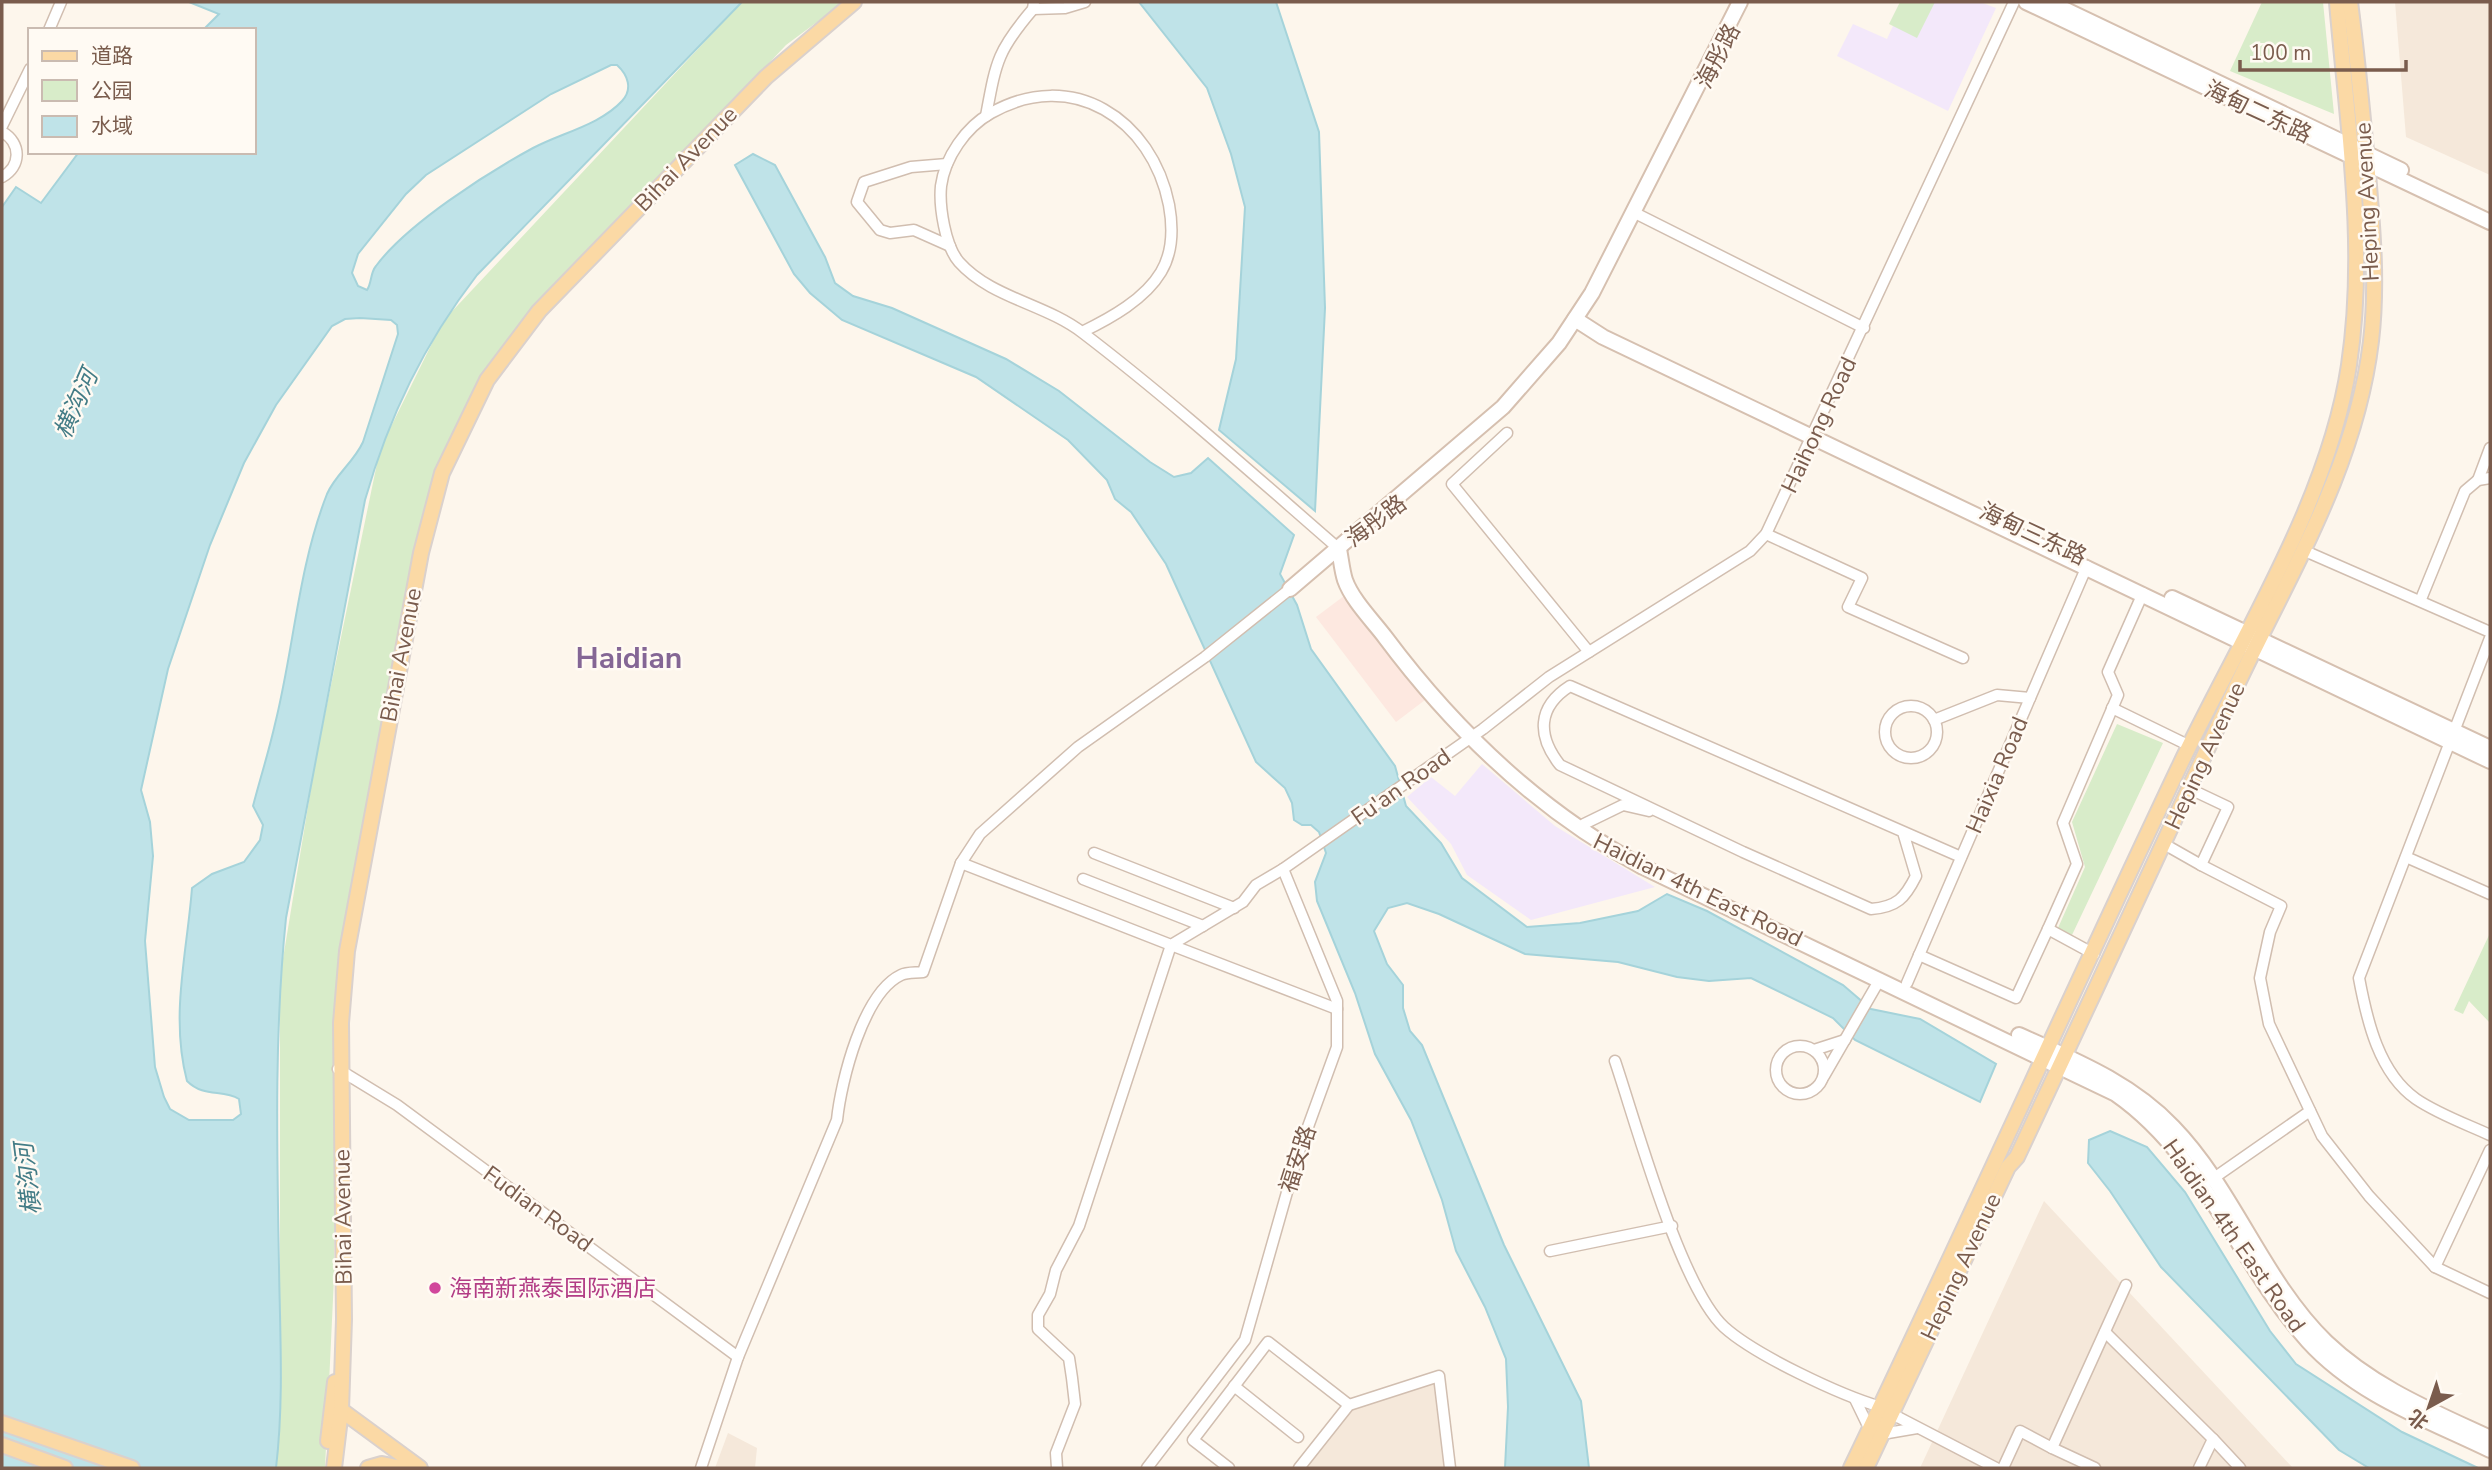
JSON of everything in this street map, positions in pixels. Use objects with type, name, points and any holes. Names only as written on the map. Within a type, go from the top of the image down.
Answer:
[{"type":"main road","name":"Bihai Avenue","points":[[334,1468],[341,1410],[344,1319],[335,1011],[346,917],[419,532],[443,454],[481,378],[535,307],[723,114],[762,69],[839,2]]},
{"type":"main road","name":"Bihai Avenue","points":[[325,1468],[337,1334],[338,1292],[334,1278],[338,1068],[344,978],[359,876],[425,534],[442,473],[491,373],[539,311],[766,77],[824,24],[854,2]]},
{"type":"main road","name":"海彤路","points":[[1635,213],[1740,2]]},
{"type":"main road","name":"海彤路","points":[[1290,589],[1339,549],[1360,539],[1513,405],[1564,348],[1746,2]]},
{"type":"main road","name":"海甸二东路","points":[[2026,2],[2350,150]]},
{"type":"main road","name":"海甸二东路","points":[[2049,2],[2490,222]]},
{"type":"main road","name":"Heping Avenue","points":[[1866,1468],[1876,1432],[2048,1054],[2190,746],[2307,506],[2342,398],[2350,363],[2356,276],[2350,150],[2337,2]]},
{"type":"main road","name":"Heping Avenue","points":[[1886,1410],[2008,1167],[2017,1157],[2063,1061],[2305,551],[2326,505],[2346,450],[2360,402],[2371,340],[2373,247],[2350,2]]},
{"type":"main road","name":"海甸二东路","points":[[2366,158],[2490,214]]},
{"type":"main road","points":[[1579,318],[1603,337],[2453,737],[2490,761]]},
{"type":"main road","name":"海甸三东路","points":[[1815,435],[2243,637]]},
{"type":"main road","name":"Haidian 4th East Road","points":[[1339,549],[1352,577],[1390,630],[1527,791],[1605,847],[1684,888],[1880,979],[2114,1081],[2144,1101],[2175,1129],[2288,1294],[2330,1346],[2381,1386],[2490,1438]]},
{"type":"main road","name":"Haidian 4th East Road","points":[[1477,733],[1532,785],[1584,824],[1683,878],[1907,983],[2048,1054]]},
{"type":"main road","points":[[2453,737],[2490,748]]},
{"type":"main road","name":"Haidian 4th East Road","points":[[2063,1061],[2116,1094],[2168,1139],[2293,1322],[2327,1360],[2379,1398],[2490,1450]]},
{"type":"main road","points":[[341,1410],[420,1468]]},
{"type":"main road","points":[[2,1423],[132,1468]]},
{"type":"main road","name":"Heping Avenue","points":[[1851,1468],[1876,1432]]},
{"type":"main road","points":[[2,1446],[65,1468]]},
{"type":"main road","points":[[368,1468],[382,1464],[402,1468]]},
{"type":"street","points":[[50,28],[61,2]]},
{"type":"street","points":[[986,116],[995,65],[1005,42],[1034,5],[1065,8],[1085,2]]},
{"type":"street","name":"Haihong Road","points":[[1477,733],[1549,677],[1750,551],[1766,534],[1815,435],[2014,2]]},
{"type":"street","points":[[2,127],[28,73]]},
{"type":"street","points":[[1082,332],[1101,323],[1147,291],[1163,270],[1171,247],[1171,217],[1164,181],[1151,153],[1126,125],[1089,101],[1064,95],[1009,103],[973,125],[947,164],[941,188],[950,246],[957,260],[984,282],[1082,332],[1153,388],[1339,549]]},
{"type":"street","points":[[2,132],[12,140],[17,156],[10,172],[2,177]]},
{"type":"street","points":[[947,164],[911,167],[863,182],[857,202],[880,229],[890,233],[914,230],[950,246]]},
{"type":"street","points":[[1635,213],[1864,328]]},
{"type":"street","points":[[1093,342],[1101,323]]},
{"type":"street","points":[[1507,433],[1452,484],[1589,652]]},
{"type":"street","points":[[2421,600],[2465,491],[2478,480],[2490,448]]},
{"type":"street","points":[[2478,480],[2490,478]]},
{"type":"street","points":[[1766,534],[1862,578],[1848,607],[1963,658]]},
{"type":"street","points":[[2305,551],[2490,632]]},
{"type":"street","name":"Haixia Road","points":[[1907,983],[2087,566]]},
{"type":"street","points":[[701,1468],[738,1357],[837,1120],[841,1084],[864,1017],[891,982],[902,974],[922,972],[961,863],[980,834],[1079,747],[1205,657],[1290,589]]},
{"type":"street","points":[[1919,955],[2016,998],[2077,864],[2063,823],[2118,695],[2108,671],[2143,593]]},
{"type":"street","points":[[2490,638],[2359,978],[2365,1013],[2386,1065],[2396,1082],[2417,1100],[2490,1135]]},
{"type":"street","points":[[1549,677],[1961,857]]},
{"type":"street","points":[[1570,686],[1550,704],[1544,723],[1547,748],[1560,765],[1871,909],[1893,907],[1907,894],[1916,876],[1903,832]]},
{"type":"street","points":[[1934,720],[1997,695],[2030,698]]},
{"type":"street","points":[[1915,705],[1923,708],[1934,720],[1936,738],[1927,753],[1910,758],[1893,751],[1887,744],[1887,719],[1899,708],[1915,705]]},
{"type":"street","points":[[2112,708],[2190,746]]},
{"type":"street","name":"Fu'an Road","points":[[1283,869],[1477,733]]},
{"type":"street","points":[[2190,789],[2228,807],[2201,865]]},
{"type":"street","points":[[1584,824],[1623,805],[1666,815]]},
{"type":"street","points":[[2164,844],[2281,906],[2270,932],[2260,978],[2269,1024],[2322,1136],[2369,1196],[2435,1266],[2490,1293]]},
{"type":"street","points":[[1094,853],[1234,908]]},
{"type":"street","points":[[2406,857],[2490,894]]},
{"type":"street","points":[[961,863],[1337,1009]]},
{"type":"street","points":[[1057,1468],[1055,1453],[1075,1404],[1072,1378],[1069,1358],[1038,1329],[1038,1315],[1050,1294],[1056,1270],[1079,1226],[1171,945],[1243,902],[1256,885],[1283,869]]},
{"type":"street","name":"福安路","points":[[1147,1468],[1245,1340],[1297,1157],[1337,1047],[1337,1001],[1283,869]]},
{"type":"street","points":[[1083,879],[1203,926]]},
{"type":"street","points":[[2048,929],[2094,954]]},
{"type":"street","points":[[1823,1079],[1824,1063],[1814,1050],[1799,1045],[1791,1047],[1779,1058],[1776,1073],[1783,1087],[1798,1094],[1813,1091],[1823,1079],[1880,979]]},
{"type":"street","points":[[1814,1050],[1846,1040]]},
{"type":"street","points":[[1615,1061],[1672,1226],[1701,1295],[1723,1326],[1751,1347],[1855,1399],[1886,1410],[1996,1468]]},
{"type":"street","name":"Fudian Road","points":[[338,1068],[397,1105],[738,1357]]},
{"type":"street","points":[[2211,1180],[2310,1111]]},
{"type":"street","points":[[2435,1266],[2490,1150]]},
{"type":"street","points":[[1550,1251],[1672,1226]]},
{"type":"street","points":[[2052,1448],[2126,1285]]},
{"type":"street","points":[[2105,1332],[2240,1468]]},
{"type":"street","points":[[1229,1468],[1193,1440],[1268,1342],[1349,1405]]},
{"type":"street","points":[[1299,1468],[1349,1405],[1439,1376],[1450,1468]]},
{"type":"street","points":[[1234,1386],[1298,1437]]},
{"type":"street","points":[[1855,1399],[1876,1432],[1917,1428]]},
{"type":"street","points":[[2003,1468],[2020,1431],[2095,1468]]},
{"type":"street","points":[[2199,1468],[2213,1439]]},
{"type":"shaded area","points":[[1904,2],[1980,2],[1996,8],[1948,111],[1837,56],[1853,24],[1887,39]]},
{"type":"shaded area","points":[[2395,2],[2490,2],[2490,175],[2406,137]]},
{"type":"shaded area","points":[[1344,596],[1425,700],[1396,722],[1316,617]]},
{"type":"shaded area","points":[[1482,764],[1555,826],[1655,887],[1531,920],[1467,875],[1451,844],[1407,797],[1431,777],[1455,796]]},
{"type":"shaded area","points":[[2044,1201],[2293,1468],[1920,1468]]},
{"type":"shaded area","points":[[1439,1376],[1450,1468],[1297,1468],[1349,1405]]},
{"type":"shaded area","points":[[728,1433],[757,1448],[755,1468],[715,1468]]},
{"type":"green space","points":[[742,2],[844,2],[786,45],[510,338],[482,378],[432,481],[409,581],[351,885],[335,1011],[334,1278],[325,1468],[276,1468],[280,1430],[280,977],[316,758],[380,449],[443,321]]},
{"type":"green space","points":[[1900,2],[1935,2],[1917,38],[1889,24]]},
{"type":"green space","points":[[2262,2],[2323,2],[2334,114],[2230,71]]},
{"type":"green space","points":[[2117,724],[2163,743],[2072,935],[2058,928],[2085,867],[2072,822]]},
{"type":"green space","points":[[2490,933],[2490,1023],[2469,1001],[2463,1014],[2454,1010]]},
{"type":"water","name":"横沟河","points":[[189,2],[742,2],[477,275],[441,327],[410,382],[385,439],[365,500],[286,918],[277,1092],[281,1368],[276,1468],[2,1468],[2,207],[16,187],[41,203],[78,154],[256,154],[256,28],[205,28],[219,14]],"holes":[[[611,65],[617,65],[626,78],[628,87],[622,101],[613,109],[592,122],[533,148],[449,201],[407,233],[390,250],[374,269],[367,290],[358,286],[352,273],[358,254],[406,194],[426,175],[551,94]],[[345,319],[391,320],[397,325],[398,334],[363,442],[327,494],[309,550],[282,695],[253,806],[263,825],[260,840],[244,862],[212,874],[192,888],[180,1009],[182,1057],[187,1081],[200,1090],[239,1099],[241,1114],[233,1120],[189,1120],[170,1109],[155,1067],[145,941],[153,856],[150,822],[141,790],[168,669],[210,545],[244,463],[276,405],[332,326]]]},
{"type":"water","points":[[1139,2],[1276,2],[1319,132],[1325,308],[1315,511],[1219,430],[1236,359],[1245,207],[1231,154],[1207,88]]},
{"type":"water","points":[[753,154],[775,165],[825,257],[835,283],[853,296],[892,308],[1006,359],[1059,391],[1150,462],[1174,477],[1191,473],[1208,458],[1294,535],[1280,574],[1297,605],[1311,649],[1395,766],[1406,806],[1441,843],[1462,878],[1527,927],[1580,923],[1638,911],[1667,894],[1707,911],[1843,985],[1871,1009],[1920,1019],[1996,1064],[1980,1102],[1855,1040],[1833,1018],[1751,978],[1709,981],[1677,977],[1618,962],[1525,954],[1439,914],[1407,903],[1388,908],[1374,931],[1387,964],[1403,985],[1403,1008],[1410,1031],[1422,1045],[1504,1245],[1581,1401],[1589,1468],[1505,1468],[1508,1407],[1506,1359],[1485,1307],[1456,1251],[1442,1200],[1411,1120],[1375,1054],[1355,993],[1317,901],[1315,882],[1326,853],[1319,832],[1311,825],[1302,825],[1294,820],[1292,803],[1285,788],[1256,762],[1166,564],[1131,512],[1115,499],[1107,480],[1068,440],[976,377],[842,320],[810,293],[794,274],[735,165]]},
{"type":"water","points":[[2110,1131],[2147,1147],[2185,1192],[2270,1331],[2296,1364],[2402,1432],[2478,1468],[2369,1468],[2339,1450],[2161,1267],[2088,1163],[2089,1140]]},
{"type":"place","name":"海南新燕泰国际酒店","points":[[435,1288]]},
{"type":"district","name":"Haidian","points":[[629,658]]}]
